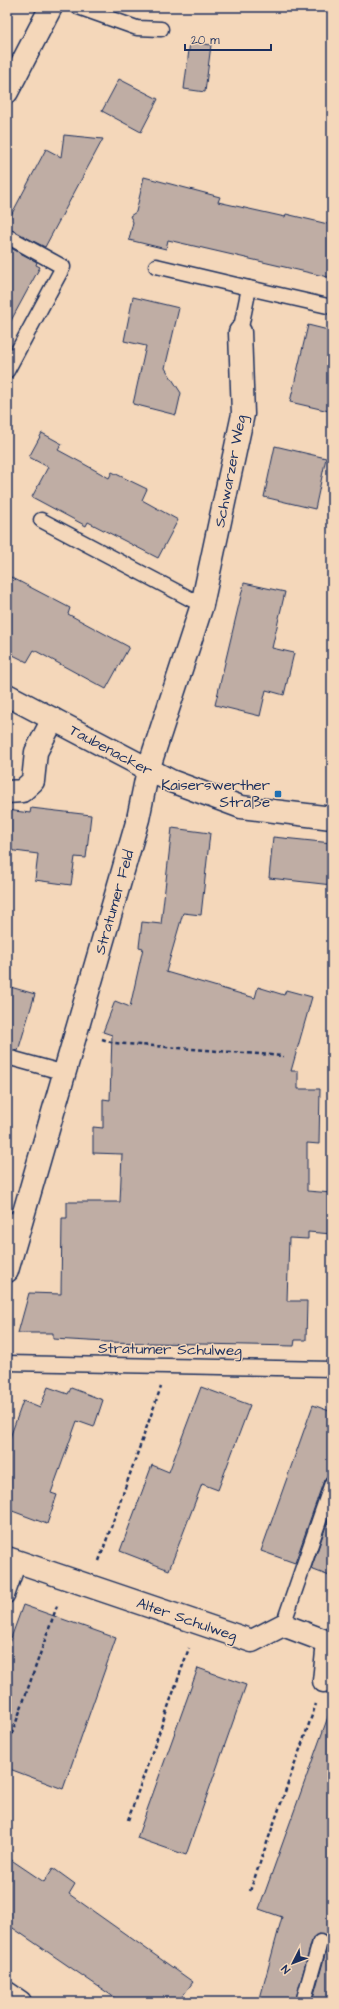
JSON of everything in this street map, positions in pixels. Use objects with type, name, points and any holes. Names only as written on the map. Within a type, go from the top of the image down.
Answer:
[{"type":"street","points":[[7,92],[51,7]]},
{"type":"street","name":"Schwarzer Weg","points":[[148,770],[202,605],[243,414],[240,332]]},
{"type":"street","name":"Taubenacker","points":[[7,695],[171,781],[241,807],[332,818]]},
{"type":"street","name":"Taubenacker","points":[[7,792],[22,791],[33,781],[36,752],[53,719]]},
{"type":"street","name":"Stratumer Feld","points":[[7,1271],[14,1221],[65,1073],[138,819],[148,770]]},
{"type":"street","name":"Alter Schulweg","points":[[13,1560],[252,1641],[283,1625]]},
{"type":"street","points":[[283,1625],[328,1642],[324,1681]]},
{"type":"street","points":[[7,1993],[20,2002]]},
{"type":"lane","points":[[78,7],[137,28],[161,29]]},
{"type":"lane","points":[[7,236],[63,267],[7,371]]},
{"type":"lane","points":[[156,266],[332,307]]},
{"type":"lane","name":"Schwarzer Weg","points":[[240,332],[250,288]]},
{"type":"lane","points":[[40,520],[202,605]]},
{"type":"lane","points":[[7,1057],[65,1073]]},
{"type":"lane","name":"Stratumer Schulweg","points":[[7,1364],[332,1369]]},
{"type":"lane","points":[[283,1625],[332,1483]]},
{"type":"lane","points":[[7,1596],[13,1560]]},
{"type":"lane","points":[[303,2002],[320,1942]]},
{"type":"path","points":[[76,1032],[114,1043],[284,1056]]},
{"type":"path","points":[[90,1586],[161,1386]]},
{"type":"path","points":[[7,1748],[67,1578]]},
{"type":"path","points":[[128,1820],[198,1623]]},
{"type":"path","points":[[250,1891],[324,1681]]},
{"type":"building","points":[[190,42],[211,45],[205,92],[184,89]]},
{"type":"building","points":[[119,79],[158,99],[141,132],[102,111]]},
{"type":"building","points":[[64,135],[103,139],[45,247],[7,228],[7,223],[46,149],[61,157]]},
{"type":"building","points":[[144,177],[220,197],[218,202],[285,217],[286,214],[332,225],[332,278],[168,240],[166,249],[129,240],[133,222],[130,216],[136,212]]},
{"type":"building","points":[[7,246],[37,262],[36,265],[40,267],[7,328]]},
{"type":"building","points":[[133,297],[179,308],[165,368],[181,393],[176,415],[133,404],[146,346],[124,341]]},
{"type":"building","points":[[308,325],[332,331],[332,398],[329,411],[290,402]]},
{"type":"building","points":[[42,433],[62,444],[58,450],[109,478],[112,472],[147,489],[142,500],[178,520],[158,558],[88,522],[86,526],[32,497],[48,467],[29,457]]},
{"type":"building","points":[[275,446],[326,458],[315,509],[264,497]]},
{"type":"building","points":[[7,575],[70,608],[68,614],[129,647],[106,689],[34,650],[27,662],[7,652]]},
{"type":"building","points":[[244,583],[285,592],[272,648],[294,653],[284,695],[266,690],[260,716],[215,705]]},
{"type":"building","points":[[31,808],[91,815],[86,858],[75,857],[71,885],[35,880],[38,854],[7,850],[7,810],[30,813]]},
{"type":"building","points":[[172,828],[210,833],[201,915],[183,913],[166,972],[255,998],[258,987],[284,995],[286,990],[312,997],[291,1071],[298,1071],[298,1089],[320,1089],[319,1144],[307,1143],[307,1191],[332,1193],[332,1234],[308,1232],[308,1239],[289,1238],[287,1301],[307,1301],[306,1340],[295,1340],[294,1346],[106,1342],[53,1339],[53,1333],[18,1333],[29,1293],[61,1294],[62,1218],[67,1218],[67,1202],[120,1202],[122,1154],[93,1153],[93,1127],[103,1128],[103,1099],[110,1100],[112,1035],[103,1032],[115,1001],[130,1007],[143,948],[139,947],[142,922],[161,924]]},
{"type":"building","points":[[273,837],[332,843],[332,885],[269,878]]},
{"type":"building","points":[[7,986],[35,994],[18,1051],[7,1049]]},
{"type":"building","points":[[48,1387],[68,1394],[71,1388],[103,1400],[94,1427],[77,1421],[51,1493],[57,1495],[47,1524],[7,1509],[7,1446],[23,1401],[40,1408]]},
{"type":"building","points":[[201,1387],[250,1405],[218,1490],[202,1484],[169,1570],[120,1551],[152,1465],[169,1472]]},
{"type":"building","points":[[313,1405],[332,1412],[332,1475],[327,1476],[324,1480],[295,1563],[261,1551]]},
{"type":"building","points":[[332,1509],[332,1577],[311,1569]]},
{"type":"building","points":[[23,1605],[116,1638],[63,1789],[7,1768],[7,1649]]},
{"type":"building","points":[[198,1668],[246,1685],[186,1855],[137,1838]]},
{"type":"building","points":[[329,1714],[332,1714],[332,2002],[312,2002],[328,1944],[326,1936],[318,1934],[312,1940],[295,2002],[259,2002],[282,1917],[259,1909]]},
{"type":"building","points":[[7,1857],[44,1882],[53,1868],[75,1884],[69,1894],[193,1982],[178,2002],[121,2002],[7,1924]]},
{"type":"place","name":"Kaiserswerther Straße","points":[[278,794]]}]
